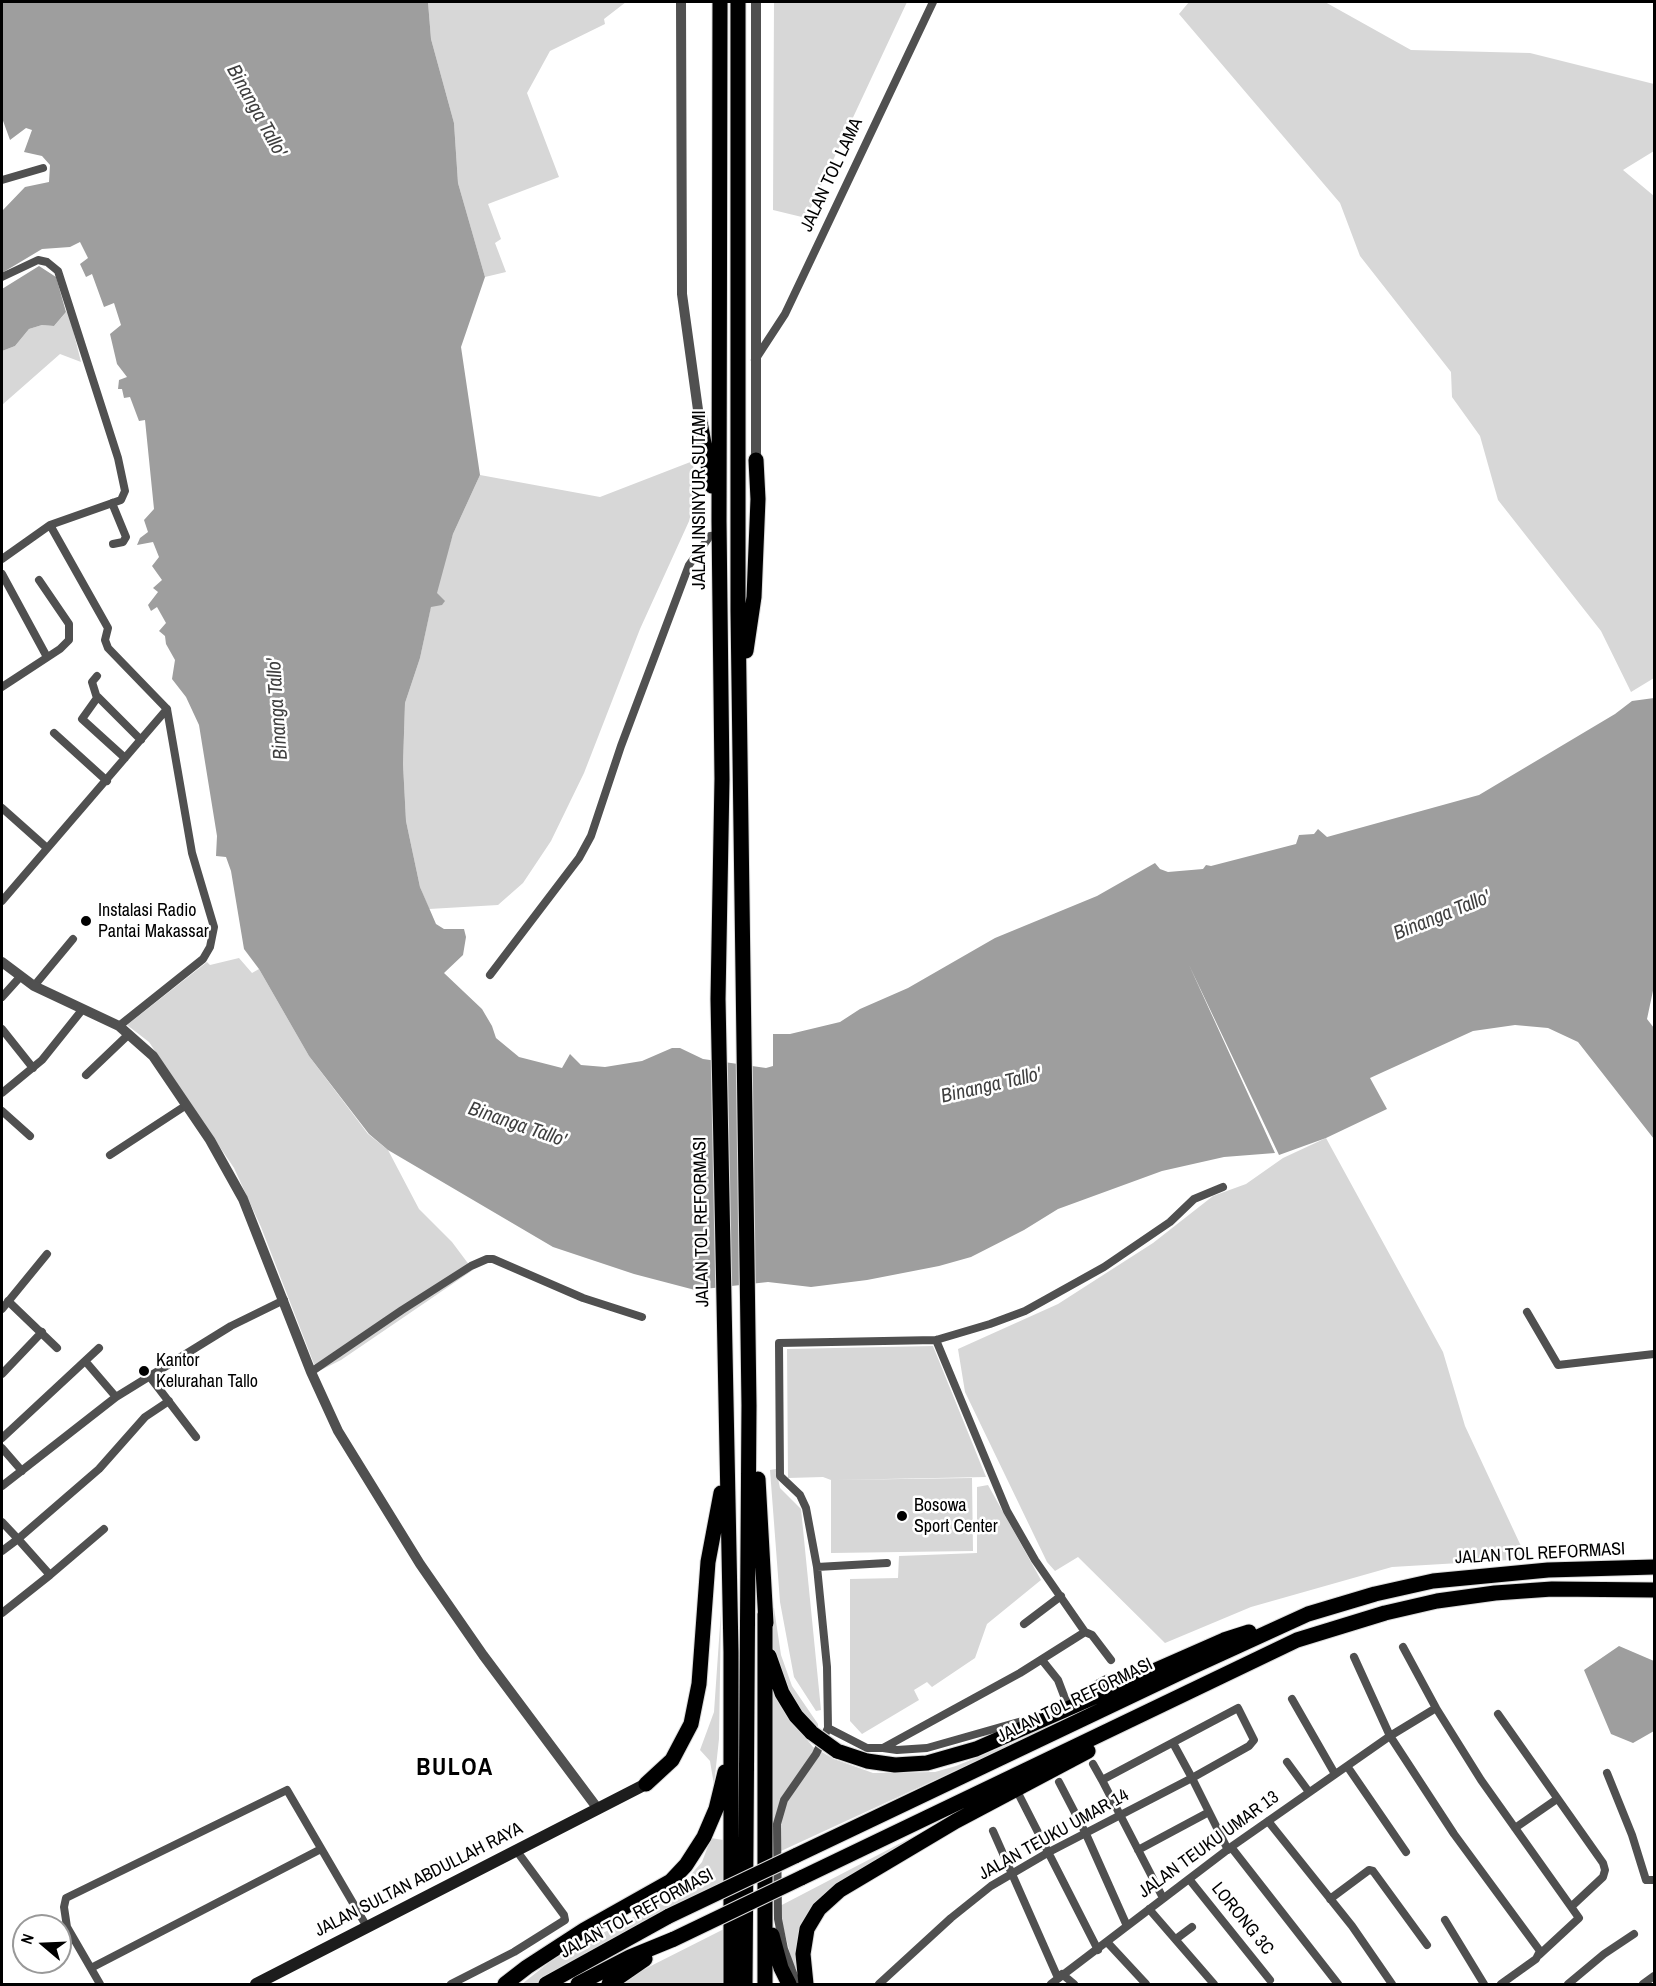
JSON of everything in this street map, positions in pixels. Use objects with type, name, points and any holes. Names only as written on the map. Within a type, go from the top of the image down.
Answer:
[{"type":"highway","name":"JALAN INSINYUR SUTAMI","points":[[718,999],[722,779],[719,528],[720,2]]},
{"type":"highway","points":[[738,2],[739,699],[749,1405],[745,1984]]},
{"type":"highway","points":[[699,417],[719,528]]},
{"type":"highway","points":[[739,699],[754,597],[758,499],[756,460]]},
{"type":"highway","name":"JALAN TOL REFORMASI","points":[[718,999],[725,1444]]},
{"type":"highway","points":[[749,1405],[756,1451],[765,1614],[765,1984]]},
{"type":"highway","points":[[725,1444],[729,1504],[731,1984]]},
{"type":"highway","points":[[646,1784],[672,1760],[691,1724],[699,1684],[708,1562],[720,1504],[725,1444]]},
{"type":"highway","name":"JALAN TOL REFORMASI","points":[[546,1984],[669,1916],[1308,1614],[1375,1594],[1433,1581],[1548,1570],[1654,1567]]},
{"type":"highway","name":"JALAN TOL REFORMASI","points":[[578,1984],[1297,1640],[1385,1613],[1437,1601],[1495,1593],[1552,1589],[1654,1590]]},
{"type":"highway","points":[[765,1614],[770,1658],[782,1693],[796,1716],[812,1733],[837,1751],[867,1761],[895,1765],[927,1763],[976,1749],[1224,1640],[1308,1614]]},
{"type":"highway","points":[[806,1984],[803,1954],[807,1929],[819,1909],[840,1890],[956,1821],[1297,1640]]},
{"type":"highway","points":[[505,1984],[584,1930],[671,1881],[686,1865],[704,1837],[716,1809],[731,1752]]},
{"type":"highway","points":[[766,1884],[772,1936],[781,1968],[789,1984]]},
{"type":"highway","points":[[609,1984],[671,1940]]},
{"type":"main road","name":"JALAN SULTAN ABDULLAH RAYA","points":[[256,1984],[646,1784]]},
{"type":"street","points":[[681,2],[682,294],[699,417]]},
{"type":"street","points":[[756,2],[754,360],[756,460]]},
{"type":"street","name":"JALAN TOL LAMA","points":[[754,360],[785,314],[933,2]]},
{"type":"street","points":[[2,180],[43,168]]},
{"type":"street","points":[[2,277],[38,260],[47,262],[60,274],[124,478],[124,497],[50,525],[2,559]]},
{"type":"street","points":[[112,503],[126,537],[123,542],[113,544]]},
{"type":"street","points":[[50,525],[108,628],[105,640],[108,648],[167,709],[192,853],[214,919],[210,947],[203,959],[119,1026]]},
{"type":"street","points":[[490,975],[579,858],[591,836],[621,746],[689,565],[710,536],[719,528]]},
{"type":"street","points":[[2,574],[47,657]]},
{"type":"street","points":[[2,687],[68,642],[70,628],[39,580]]},
{"type":"street","points":[[97,676],[92,683],[98,697],[141,740]]},
{"type":"street","points":[[98,697],[83,714],[82,719],[125,758]]},
{"type":"street","points":[[4,894],[107,781],[167,709]]},
{"type":"street","points":[[54,733],[107,781]]},
{"type":"street","points":[[2,808],[47,848]]},
{"type":"street","points":[[34,986],[73,939]]},
{"type":"street","points":[[2,962],[34,986],[119,1026],[153,1056],[210,1140],[243,1199],[311,1372],[338,1431],[420,1564],[505,1686],[598,1809]]},
{"type":"street","points":[[2,997],[20,977]]},
{"type":"street","points":[[2,1094],[33,1068],[64,1035],[82,1010]]},
{"type":"street","points":[[2,1029],[33,1068]]},
{"type":"street","points":[[86,1075],[129,1034]]},
{"type":"street","points":[[110,1155],[185,1106]]},
{"type":"street","points":[[2,1111],[30,1136]]},
{"type":"street","points":[[797,1984],[784,1949],[778,1919],[777,1824],[784,1800],[816,1754],[828,1728],[826,1667],[817,1567],[803,1501],[780,1476],[778,1343],[936,1340],[990,1324],[1034,1306],[1104,1267],[1170,1222],[1194,1199],[1224,1187]]},
{"type":"street","points":[[2,1309],[48,1254]]},
{"type":"street","points":[[311,1372],[471,1266],[487,1259],[494,1259],[583,1298],[642,1317]]},
{"type":"street","points":[[2,1486],[116,1397],[231,1326],[284,1300]]},
{"type":"street","points":[[8,1301],[57,1348]]},
{"type":"street","points":[[1527,1312],[1558,1365],[1654,1353]]},
{"type":"street","points":[[2,1374],[42,1332]]},
{"type":"street","points":[[936,1340],[1007,1511],[1035,1560],[1085,1632],[1092,1635],[1111,1659]]},
{"type":"street","points":[[2,1438],[99,1348]]},
{"type":"street","points":[[86,1362],[116,1397]]},
{"type":"street","points":[[150,1377],[196,1437]]},
{"type":"street","points":[[2,1551],[99,1469],[145,1417],[169,1401]]},
{"type":"street","points":[[2,1448],[22,1471]]},
{"type":"street","points":[[2,1521],[50,1575]]},
{"type":"street","points":[[2,1613],[104,1529]]},
{"type":"street","points":[[817,1567],[887,1563]]},
{"type":"street","points":[[1024,1624],[1061,1596]]},
{"type":"street","points":[[883,1748],[1042,1660],[1085,1632]]},
{"type":"street","points":[[1403,1647],[1436,1708],[1515,1828],[1579,1918],[1501,1984]]},
{"type":"street","points":[[1353,1657],[1390,1736],[1454,1834],[1539,1953]]},
{"type":"street","points":[[1042,1660],[1058,1680],[1066,1701]]},
{"type":"street","points":[[828,1728],[867,1748],[909,1750],[941,1745],[1019,1723],[1106,1679]]},
{"type":"street","points":[[1292,1699],[1335,1774]]},
{"type":"street","name":"JALAN TEUKU UMAR 14","points":[[879,1984],[951,1918],[1013,1872],[1192,1778],[1253,1743],[1238,1708],[1173,1743]]},
{"type":"street","name":"JALAN TEUKU UMAR 13","points":[[1057,1979],[1229,1848],[1390,1736],[1436,1708]]},
{"type":"street","points":[[1498,1714],[1605,1870],[1599,1883],[1572,1906]]},
{"type":"street","points":[[1102,1780],[1173,1743],[1229,1848],[1338,1984]]},
{"type":"street","points":[[1287,1762],[1309,1792]]},
{"type":"street","points":[[1093,1764],[1163,1898]]},
{"type":"street","points":[[1347,1766],[1406,1852]]},
{"type":"street","points":[[1607,1773],[1632,1835],[1646,1881],[1654,1880]]},
{"type":"street","points":[[1059,1782],[1086,1834],[1127,1926]]},
{"type":"street","points":[[100,1984],[65,1921],[64,1901],[70,1894],[287,1790],[367,1928]]},
{"type":"street","points":[[1019,1795],[1098,1950]]},
{"type":"street","points":[[1515,1828],[1557,1799]]},
{"type":"street","points":[[1138,1850],[1209,1812]]},
{"type":"street","points":[[1268,1821],[1378,1961],[1392,1984]]},
{"type":"street","points":[[993,1831],[1013,1872],[1057,1979],[1074,1984]]},
{"type":"street","points":[[91,1968],[321,1849]]},
{"type":"street","points":[[451,1984],[514,1952],[565,1920],[564,1915],[516,1850]]},
{"type":"street","points":[[1330,1899],[1369,1870],[1373,1871],[1427,1945]]},
{"type":"street","name":"LORONG 3C","points":[[1189,1880],[1270,1980]]},
{"type":"street","points":[[1149,1908],[1214,1984]]},
{"type":"street","points":[[1445,1920],[1484,1984]]},
{"type":"street","points":[[1176,1939],[1192,1927]]},
{"type":"street","points":[[1568,1984],[1634,1934]]},
{"type":"street","points":[[1107,1942],[1146,1984]]},
{"type":"street","points":[[1643,1984],[1654,1976]]},
{"type":"street","points":[[1578,1977],[1584,1984]]},
{"type":"shaded area","points":[[428,2],[626,2],[604,19],[605,24],[550,51],[527,93],[559,177],[488,204],[501,239],[495,243],[506,272],[485,277],[458,183],[454,123],[431,39]]},
{"type":"shaded area","points":[[774,2],[907,2],[806,218],[773,210]]},
{"type":"shaded area","points":[[1189,2],[1325,2],[1411,50],[1530,53],[1654,84],[1654,151],[1623,170],[1654,196],[1654,678],[1631,692],[1601,631],[1498,500],[1480,436],[1452,397],[1451,372],[1360,256],[1340,203],[1179,14]]},
{"type":"shaded area","points":[[68,310],[81,362],[60,354],[2,405],[2,351],[15,346],[29,329],[42,325],[54,326]]},
{"type":"shaded area","points":[[693,461],[695,494],[690,519],[640,629],[584,773],[551,841],[523,883],[498,905],[429,909],[420,887],[406,821],[403,764],[405,703],[420,658],[431,606],[453,534],[480,475],[600,497]]},
{"type":"shaded area","points":[[239,958],[252,973],[259,969],[309,1056],[368,1134],[388,1150],[419,1209],[452,1242],[473,1270],[341,1360],[321,1370],[314,1364],[261,1227],[234,1168],[149,1042],[127,1025],[207,962],[210,965]]},
{"type":"shaded area","points":[[1326,1138],[1443,1352],[1465,1426],[1527,1559],[1392,1567],[1251,1607],[1165,1643],[1078,1557],[1055,1571],[1047,1562],[965,1392],[958,1349],[1058,1304],[1153,1243],[1213,1196],[1246,1184],[1283,1158]]},
{"type":"shaded area","points":[[933,1346],[986,1477],[833,1480],[972,1478],[973,1551],[831,1553],[831,1480],[823,1477],[788,1478],[787,1349]]},
{"type":"shaded area","points":[[776,1469],[780,1488],[801,1509],[821,1710],[816,1711],[794,1677],[780,1602],[770,1470]]},
{"type":"shaded area","points":[[988,1485],[1041,1580],[987,1624],[975,1658],[932,1687],[927,1682],[914,1690],[919,1700],[862,1734],[850,1721],[850,1579],[898,1578],[899,1556],[977,1553],[977,1487]]},
{"type":"shaded area","points":[[774,1608],[781,1655],[792,1686],[818,1724],[818,1733],[809,1726],[779,1674],[772,1647],[770,1609]]},
{"type":"shaded area","points":[[721,1611],[719,1739],[714,1785],[710,1761],[700,1750],[714,1712]]},
{"type":"shaded area","points":[[773,1683],[785,1712],[813,1747],[834,1759],[873,1773],[935,1772],[956,1766],[1039,1732],[768,1857]]},
{"type":"shaded area","points":[[972,1806],[816,1905],[800,1966],[794,1969],[778,1907]]},
{"type":"shaded area","points":[[711,1838],[723,1840],[725,1883],[587,1952],[538,1984],[522,1984],[552,1960],[671,1897],[702,1862]]},
{"type":"shaded area","points":[[724,1929],[725,1984],[617,1984],[625,1979]]},
{"type":"water","name":"Binanga Tallo'","points":[[2,2],[428,2],[431,39],[454,123],[458,183],[485,277],[461,347],[480,475],[453,534],[437,593],[445,601],[442,605],[431,607],[420,658],[405,703],[403,764],[406,821],[420,887],[436,924],[444,929],[464,929],[466,937],[463,955],[444,973],[482,1009],[496,1038],[519,1057],[562,1068],[570,1054],[581,1065],[605,1067],[642,1061],[672,1048],[680,1048],[703,1059],[766,1068],[773,1066],[773,1034],[790,1034],[840,1022],[860,1009],[908,988],[995,938],[1097,896],[1155,863],[1160,869],[1168,872],[1203,869],[1206,865],[1211,866],[1296,844],[1299,835],[1314,834],[1318,829],[1327,837],[1479,795],[1615,714],[1632,701],[1654,698],[1654,986],[1647,1019],[1654,1028],[1654,1139],[1578,1042],[1548,1028],[1515,1025],[1473,1031],[1370,1078],[1387,1109],[1326,1138],[1279,1155],[1189,965],[1275,1153],[1224,1157],[1162,1171],[1058,1209],[1024,1230],[971,1257],[939,1266],[867,1280],[811,1287],[768,1282],[695,1290],[634,1274],[553,1247],[388,1150],[369,1134],[309,1056],[259,969],[244,949],[231,871],[226,857],[216,856],[217,836],[199,725],[186,697],[172,679],[175,660],[166,644],[165,636],[159,631],[166,623],[157,607],[151,611],[148,605],[158,592],[153,588],[162,580],[152,566],[159,557],[153,542],[137,545],[140,538],[148,532],[144,520],[154,509],[145,420],[139,421],[130,397],[124,398],[122,389],[118,389],[119,380],[127,377],[117,364],[110,334],[121,325],[114,303],[104,307],[92,274],[86,277],[80,264],[88,258],[80,242],[70,247],[42,249],[2,273],[2,211],[25,187],[49,182],[50,165],[42,156],[24,152],[32,130],[26,128],[10,140],[2,118]]},
{"type":"water","points":[[39,266],[56,277],[66,312],[54,326],[42,325],[29,329],[15,346],[2,351],[2,289]]},
{"type":"water","points":[[1619,1646],[1654,1661],[1654,1731],[1633,1743],[1611,1734],[1584,1670]]},
{"type":"place","name":"Instalasi Radio Pantai Makassar","points":[[86,921]]},
{"type":"place","name":"Kantor Kelurahan Tallo","points":[[144,1371]]},
{"type":"place","name":"Bosowa Sport Center","points":[[902,1516]]},
{"type":"district","name":"BULOA","points":[[455,1769]]}]
